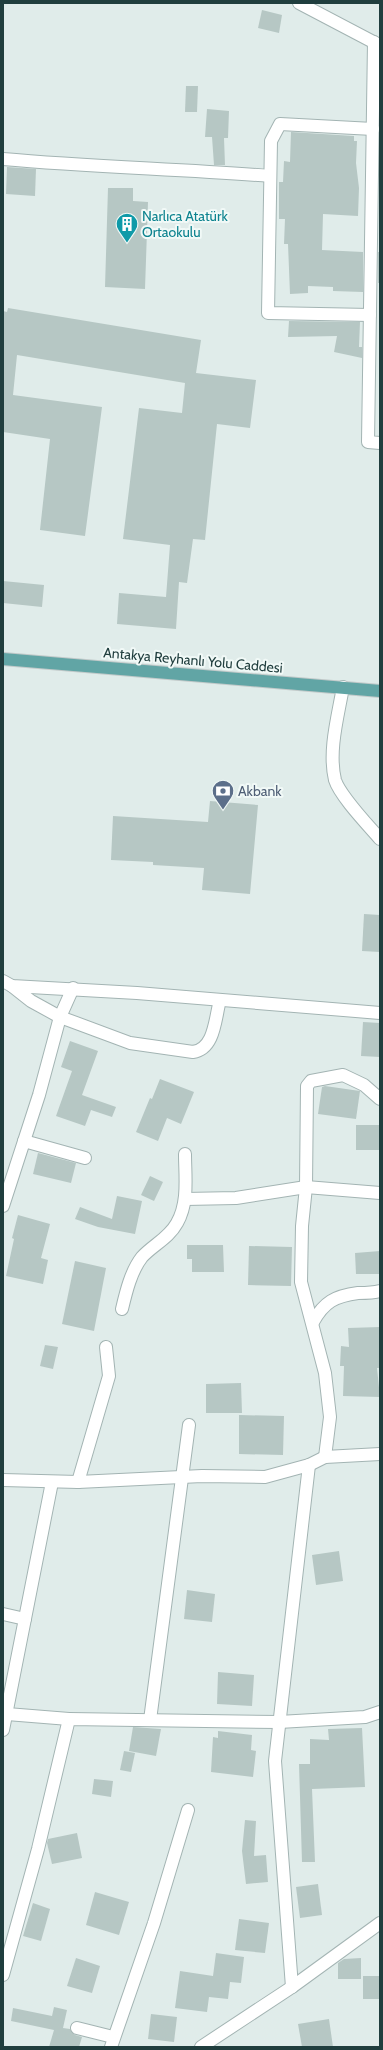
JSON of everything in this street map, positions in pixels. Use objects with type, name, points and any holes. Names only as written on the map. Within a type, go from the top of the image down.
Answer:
[{"type":"main road","name":"Antakya Reyhanlı Yolu Caddesi","points":[[3,659],[380,690]]},
{"type":"street","points":[[299,3],[313,6],[377,44],[373,129],[368,442],[380,443]]},
{"type":"street","points":[[370,316],[268,313],[270,176],[271,141],[280,124],[373,129]]},
{"type":"street","points":[[3,159],[70,165],[201,170],[270,176]]},
{"type":"street","points":[[343,687],[333,752],[335,781],[350,804],[380,839]]},
{"type":"street","points":[[7,984],[380,1013]]},
{"type":"street","points":[[7,984],[31,1001],[60,1017],[130,1044],[193,1052],[202,1051],[210,1042],[220,1000]]},
{"type":"street","points":[[3,1206],[24,1141],[60,1017],[73,988]]},
{"type":"street","points":[[325,1457],[330,1417],[325,1373],[313,1322],[301,1282],[302,1226],[306,1187],[307,1086],[311,1080],[343,1075],[364,1085],[380,1099]]},
{"type":"street","points":[[24,1141],[85,1158]]},
{"type":"street","points":[[122,1308],[126,1289],[142,1258],[167,1236],[177,1223],[185,1199],[185,1154]]},
{"type":"street","points":[[185,1199],[236,1198],[306,1187],[380,1193]]},
{"type":"street","points":[[313,1322],[320,1309],[332,1299],[380,1291]]},
{"type":"street","points":[[78,1482],[109,1376],[106,1347]]},
{"type":"street","points":[[150,1720],[189,1425]]},
{"type":"street","points":[[3,1480],[78,1482],[265,1477],[309,1465],[325,1457],[380,1454]]},
{"type":"street","points":[[292,1987],[275,1761],[309,1465]]},
{"type":"street","points":[[3,1731],[52,1482]]},
{"type":"street","points":[[3,1614],[25,1619]]},
{"type":"street","points":[[7,1714],[69,1719],[279,1722],[365,1717],[380,1712]]},
{"type":"street","points":[[3,1975],[38,1849],[69,1719]]},
{"type":"street","points":[[77,2028],[112,2042],[154,1923],[188,1810]]},
{"type":"street","points":[[201,2047],[292,1987],[380,1923]]},
{"type":"building","points":[[262,10],[282,15],[279,33],[258,28]]},
{"type":"building","points":[[186,86],[198,86],[197,112],[185,112]]},
{"type":"building","points":[[207,109],[229,111],[228,138],[224,138],[225,165],[214,165],[212,137],[205,137]]},
{"type":"building","points":[[291,132],[354,136],[354,141],[357,141],[356,163],[359,188],[358,216],[323,214],[322,250],[363,252],[363,292],[333,291],[333,287],[308,286],[308,293],[290,294],[288,244],[284,244],[285,219],[279,219],[279,182],[283,182],[284,161],[290,162]]},
{"type":"building","points":[[7,167],[36,169],[35,196],[6,194]]},
{"type":"building","name":"Narlıca Atatürk Ortaokulu","points":[[108,188],[133,188],[133,201],[148,202],[145,289],[105,287]]},
{"type":"building","points":[[378,252],[380,252],[380,283],[378,283]]},
{"type":"building","points":[[8,308],[201,340],[196,373],[256,380],[250,428],[217,424],[205,540],[193,539],[187,583],[179,582],[176,629],[117,624],[119,593],[166,597],[170,545],[123,539],[139,408],[182,413],[185,383],[17,355],[13,395],[102,407],[85,536],[40,530],[50,439],[3,432],[3,311],[7,312]]},
{"type":"building","points":[[289,321],[360,322],[359,347],[362,347],[362,358],[334,352],[337,336],[288,337]]},
{"type":"building","points":[[3,581],[44,585],[42,607],[3,603]]},
{"type":"building","points":[[210,801],[258,805],[250,894],[202,890],[204,868],[153,865],[153,862],[111,860],[113,816],[208,822]]},
{"type":"building","points":[[364,914],[380,915],[380,952],[362,951]]},
{"type":"building","points":[[363,1022],[380,1023],[380,1057],[361,1056]]},
{"type":"building","points":[[70,1041],[98,1051],[82,1095],[116,1107],[112,1117],[91,1110],[85,1126],[56,1116],[72,1071],[61,1067]]},
{"type":"building","points":[[160,1079],[194,1092],[181,1124],[167,1118],[158,1141],[136,1132],[150,1098],[152,1099]]},
{"type":"building","points":[[325,1086],[360,1091],[356,1119],[318,1114],[322,1087]]},
{"type":"building","points":[[356,1125],[380,1125],[380,1150],[356,1150]]},
{"type":"building","points":[[38,1153],[76,1163],[71,1183],[33,1174]]},
{"type":"building","points":[[150,1176],[163,1182],[154,1201],[141,1195]]},
{"type":"building","points":[[117,1196],[142,1201],[135,1234],[98,1227],[75,1219],[80,1207],[112,1219]]},
{"type":"building","points":[[18,1215],[50,1224],[41,1258],[48,1260],[43,1284],[6,1276],[14,1239],[12,1238]]},
{"type":"building","points":[[187,1245],[223,1245],[224,1272],[192,1272],[192,1259],[187,1259]]},
{"type":"building","points":[[249,1246],[292,1247],[291,1286],[248,1285]]},
{"type":"building","points":[[380,1251],[380,1274],[356,1274],[355,1253]]},
{"type":"building","points":[[75,1261],[106,1268],[94,1331],[62,1324]]},
{"type":"building","points":[[380,1327],[380,1368],[377,1368],[380,1397],[343,1396],[344,1366],[340,1366],[341,1346],[349,1347],[348,1328]]},
{"type":"building","points":[[45,1345],[58,1347],[53,1369],[40,1366]]},
{"type":"building","points":[[241,1383],[242,1413],[206,1413],[206,1384]]},
{"type":"building","points":[[239,1415],[284,1416],[283,1455],[239,1454]]},
{"type":"building","points":[[339,1551],[343,1581],[316,1585],[312,1555]]},
{"type":"building","points":[[187,1590],[215,1594],[212,1622],[184,1619]]},
{"type":"building","points":[[218,1672],[254,1675],[252,1706],[217,1704]]},
{"type":"building","points":[[133,1727],[161,1729],[156,1756],[129,1751]]},
{"type":"building","points":[[362,1728],[365,1787],[312,1789],[315,1862],[302,1862],[299,1764],[310,1764],[310,1739],[329,1740],[328,1729]]},
{"type":"building","points":[[218,1731],[252,1735],[251,1750],[256,1751],[253,1777],[211,1772],[213,1737],[218,1738]]},
{"type":"building","points":[[124,1751],[135,1753],[131,1772],[120,1770]]},
{"type":"building","points":[[94,1779],[113,1781],[111,1797],[92,1794]]},
{"type":"building","points":[[245,1820],[256,1821],[254,1856],[266,1855],[268,1882],[246,1884],[242,1851]]},
{"type":"building","points":[[77,1833],[82,1858],[52,1864],[47,1843],[48,1839]]},
{"type":"building","points":[[318,1884],[322,1915],[300,1918],[296,1887]]},
{"type":"building","points":[[95,1892],[129,1902],[119,1935],[86,1925]]},
{"type":"building","points":[[33,1903],[50,1909],[41,1941],[23,1936]]},
{"type":"building","points":[[239,1919],[269,1923],[265,1953],[235,1950]]},
{"type":"building","points":[[216,1953],[244,1957],[241,1983],[230,1982],[228,1999],[209,1997],[207,2012],[175,2008],[180,1971],[213,1976]]},
{"type":"building","points":[[76,1958],[100,1966],[92,1993],[67,1986]]},
{"type":"building","points":[[361,1958],[361,1979],[338,1979],[338,1963],[344,1959]]},
{"type":"building","points":[[363,1976],[380,1976],[380,1999],[363,1999]]},
{"type":"building","points":[[54,2007],[67,2010],[63,2028],[70,2029],[75,2035],[82,2037],[79,2047],[49,2047],[54,2030],[11,2021],[13,2008],[52,2016]]},
{"type":"building","points":[[151,2014],[177,2017],[174,2042],[148,2039]]},
{"type":"building","points":[[329,2019],[333,2047],[302,2047],[298,2024]]},
{"type":"place","name":"Narlıca Atatürk Ortaokulu","points":[[127,244]]},
{"type":"place","name":"Akbank","points":[[223,810]]}]
